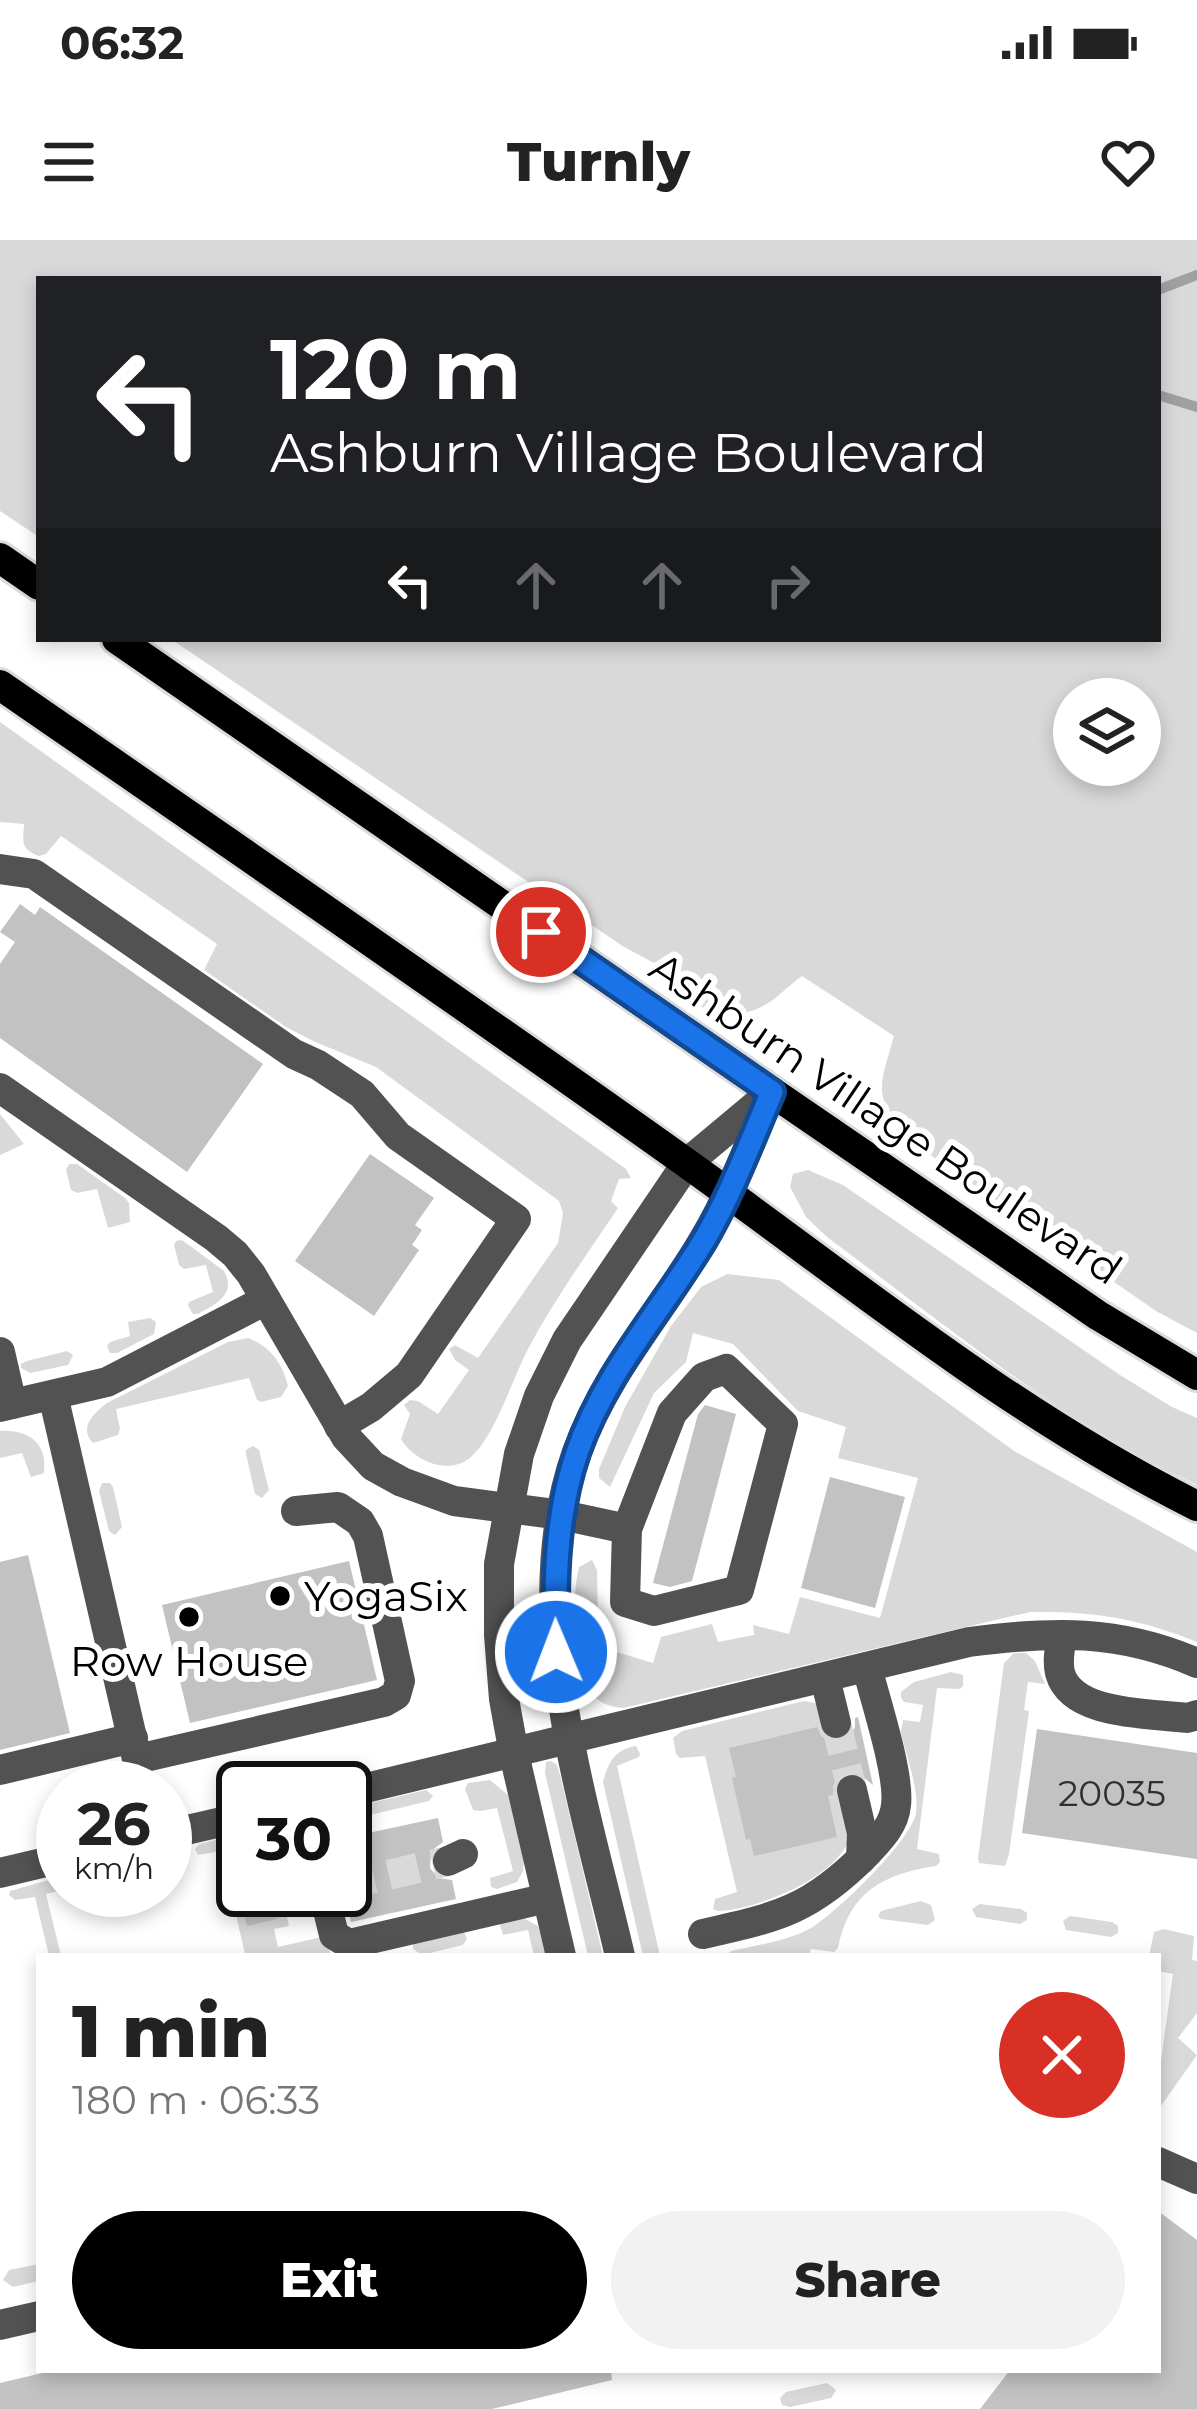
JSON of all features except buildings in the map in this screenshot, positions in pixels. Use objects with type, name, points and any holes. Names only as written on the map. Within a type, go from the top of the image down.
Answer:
[{"type":"main road","points":[[0,558],[36,583]]},
{"type":"main road","name":"Ashburn Village Boulevard","points":[[122,642],[1100,1316],[1197,1375]]},
{"type":"main road","points":[[0,685],[687,1163],[1058,1430],[1197,1506]]},
{"type":"street","points":[[0,869],[34,874],[294,1054],[362,1094],[398,1136],[516,1219],[409,1375],[339,1426]]},
{"type":"street","points":[[0,1088],[235,1254],[339,1426],[373,1466],[454,1501],[627,1529]]},
{"type":"street","points":[[560,1953],[504,1699],[499,1577],[519,1454],[567,1340],[687,1163],[772,1092]]},
{"type":"street","points":[[619,1953],[570,1739],[556,1652],[555,1586],[562,1515],[577,1452],[623,1358],[702,1243],[729,1194],[772,1092]]},
{"type":"street","points":[[0,1352],[6,1405],[107,1382],[266,1300]]},
{"type":"street","points":[[726,1370],[783,1424],[739,1590],[654,1612],[626,1602],[627,1529],[672,1413],[704,1377],[726,1370]]},
{"type":"street","points":[[53,1395],[135,1748]]},
{"type":"street","points":[[0,1770],[384,1702],[396,1695],[400,1681],[368,1536],[359,1522],[338,1507],[296,1511]]},
{"type":"street","points":[[372,1787],[969,1642],[1027,1635],[1098,1635],[1136,1641],[1197,1663]]},
{"type":"street","points":[[1062,1635],[1061,1678],[1084,1701],[1187,1718],[1197,1715]]},
{"type":"street","points":[[703,1934],[802,1906],[861,1859],[891,1823],[897,1795],[867,1667]]},
{"type":"street","points":[[825,1678],[836,1723]]},
{"type":"street","points":[[852,1790],[862,1833],[861,1859]]},
{"type":"street","points":[[0,1873],[36,1864]]},
{"type":"street","points":[[329,1917],[334,1935],[349,1945],[548,1898]]},
{"type":"street","points":[[1161,2163],[1197,2179]]},
{"type":"street","points":[[0,2325],[36,2317]]},
{"type":"shaded area","points":[[0,240],[1197,240],[1197,1333],[1156,1311],[906,1138],[888,1111],[882,1089],[894,1036],[802,976],[750,1011],[723,1013],[698,1005],[675,974],[624,947],[175,642],[1161,642],[1161,276],[36,276],[36,535],[0,511]]},
{"type":"shaded area","points":[[0,722],[626,1169],[631,1178],[619,1179],[611,1201],[618,1208],[538,1331],[488,1434],[463,1462],[443,1466],[414,1454],[401,1439],[410,1414],[404,1405],[418,1401],[438,1414],[469,1370],[449,1349],[455,1345],[478,1358],[558,1243],[563,1213],[559,1201],[376,1067],[286,1027],[204,970],[217,944],[61,836],[46,854],[28,851],[24,824],[0,822]]},
{"type":"shaded area","points":[[0,1114],[24,1144],[0,1155]]},
{"type":"shaded area","points":[[69,1164],[77,1164],[125,1198],[130,1222],[108,1228],[97,1189],[71,1190]]},
{"type":"shaded area","points":[[808,1170],[843,1185],[1120,1375],[1197,1418],[1197,1485],[1052,1402],[827,1237],[806,1217],[790,1187],[793,1174]]},
{"type":"shaded area","points":[[182,1240],[224,1271],[227,1279],[223,1297],[198,1314],[193,1314],[189,1302],[213,1292],[206,1265],[184,1269],[179,1265],[174,1245]]},
{"type":"shaded area","points":[[727,1274],[779,1280],[1014,1451],[1197,1552],[1197,1642],[1115,1618],[1030,1612],[623,1708],[599,1700],[583,1674],[575,1616],[579,1567],[592,1560],[597,1570],[598,1615],[608,1622],[600,1647],[653,1663],[661,1637],[712,1624],[718,1642],[754,1635],[753,1625],[789,1634],[800,1597],[880,1618],[918,1478],[838,1458],[846,1427],[798,1411],[733,1344],[693,1333],[686,1362],[654,1393],[610,1487],[599,1478],[625,1407],[671,1326],[701,1287]]},
{"type":"shaded area","points":[[150,1318],[156,1322],[154,1334],[110,1353],[110,1342],[130,1336],[128,1322]]},
{"type":"shaded area","points":[[248,1338],[279,1363],[288,1386],[281,1397],[257,1400],[249,1378],[116,1409],[118,1435],[93,1443],[89,1437],[90,1421],[107,1403],[228,1342]]},
{"type":"shaded area","points":[[67,1351],[73,1355],[68,1365],[30,1373],[21,1368],[27,1361]]},
{"type":"shaded area","points":[[0,1431],[19,1432],[34,1440],[43,1454],[44,1473],[31,1477],[22,1453],[0,1458]]},
{"type":"shaded area","points":[[253,1446],[259,1450],[269,1490],[262,1498],[255,1494],[246,1454]]},
{"type":"shaded area","points":[[102,1483],[113,1487],[122,1527],[115,1535],[109,1531],[99,1491]]},
{"type":"shaded area","points":[[1014,1653],[1026,1653],[1035,1661],[1045,1684],[1028,1682],[1024,1710],[1029,1711],[1005,1866],[979,1863],[978,1858],[1004,1663]]},
{"type":"shaded area","points":[[951,1672],[963,1675],[960,1689],[937,1688],[917,1849],[939,1854],[940,1862],[871,1889],[850,1913],[834,1952],[729,1953],[811,1928],[854,1892],[901,1841],[916,1813],[901,1732],[903,1720],[920,1722],[923,1705],[901,1698],[901,1692],[914,1682]]},
{"type":"shaded area","points":[[804,1701],[815,1703],[822,1713],[851,1832],[845,1848],[817,1876],[776,1897],[735,1909],[713,1909],[715,1899],[737,1892],[705,1756],[680,1758],[673,1738],[682,1731]]},
{"type":"shaded area","points":[[636,1746],[640,1754],[617,1766],[659,1953],[642,1953],[603,1782],[623,1750]]},
{"type":"shaded area","points":[[546,1762],[557,1765],[560,1775],[602,1953],[587,1953]]},
{"type":"shaded area","points":[[490,1780],[508,1795],[524,1860],[517,1882],[497,1889],[491,1887],[490,1878],[513,1871],[497,1808],[473,1810],[465,1789],[468,1783]]},
{"type":"shaded area","points":[[426,1790],[433,1796],[429,1801],[372,1815],[372,1803]]},
{"type":"shaded area","points":[[216,1840],[216,1852],[198,1855],[195,1849]]},
{"type":"shaded area","points":[[36,1884],[36,1901],[35,1897],[15,1900],[9,1895]]},
{"type":"shaded area","points":[[921,1901],[931,1905],[935,1920],[928,1925],[878,1916],[881,1911]]},
{"type":"shaded area","points":[[980,1904],[1021,1909],[1027,1920],[1020,1924],[976,1917],[972,1909]]},
{"type":"shaded area","points":[[1070,1916],[1112,1922],[1118,1933],[1111,1937],[1066,1930],[1063,1921]]},
{"type":"shaded area","points":[[40,1917],[52,1917],[60,1953],[48,1953]]},
{"type":"shaded area","points":[[236,1917],[287,1917],[289,1926],[274,1929],[278,1947],[326,1936],[330,1953],[245,1953]]},
{"type":"shaded area","points":[[509,1919],[525,1919],[538,1926],[547,1953],[533,1953],[528,1930],[503,1935],[500,1925]]},
{"type":"shaded area","points":[[1164,1929],[1194,1936],[1192,1960],[1197,1961],[1197,2013],[1178,2038],[1197,2055],[1161,2106],[1161,2060],[1173,1974],[1161,1972],[1161,1953],[1150,1953],[1154,1932]]},
{"type":"shaded area","points":[[464,1932],[467,1939],[463,1945],[430,1953],[419,1953],[413,1944]]},
{"type":"shaded area","points":[[36,2265],[36,2282],[13,2287],[3,2280],[9,2270]]},
{"type":"shaded area","points":[[827,2383],[836,2390],[831,2398],[782,2405],[780,2398],[786,2392]]},
{"type":"waterway","points":[[1161,289],[1197,275]]},
{"type":"waterway","points":[[1161,396],[1197,407]]},
{"type":"tunnel","points":[[836,1723],[852,1790]]},
{"type":"tunnel","points":[[372,1879],[448,1861]]},
{"type":"place","name":"YogaSix","points":[[280,1596]]},
{"type":"place","name":"Row House","points":[[189,1617]]},
{"type":"route","points":[[541,932],[772,1092],[729,1194],[702,1243],[623,1358],[577,1452],[562,1515],[555,1586],[556,1652]]}]
